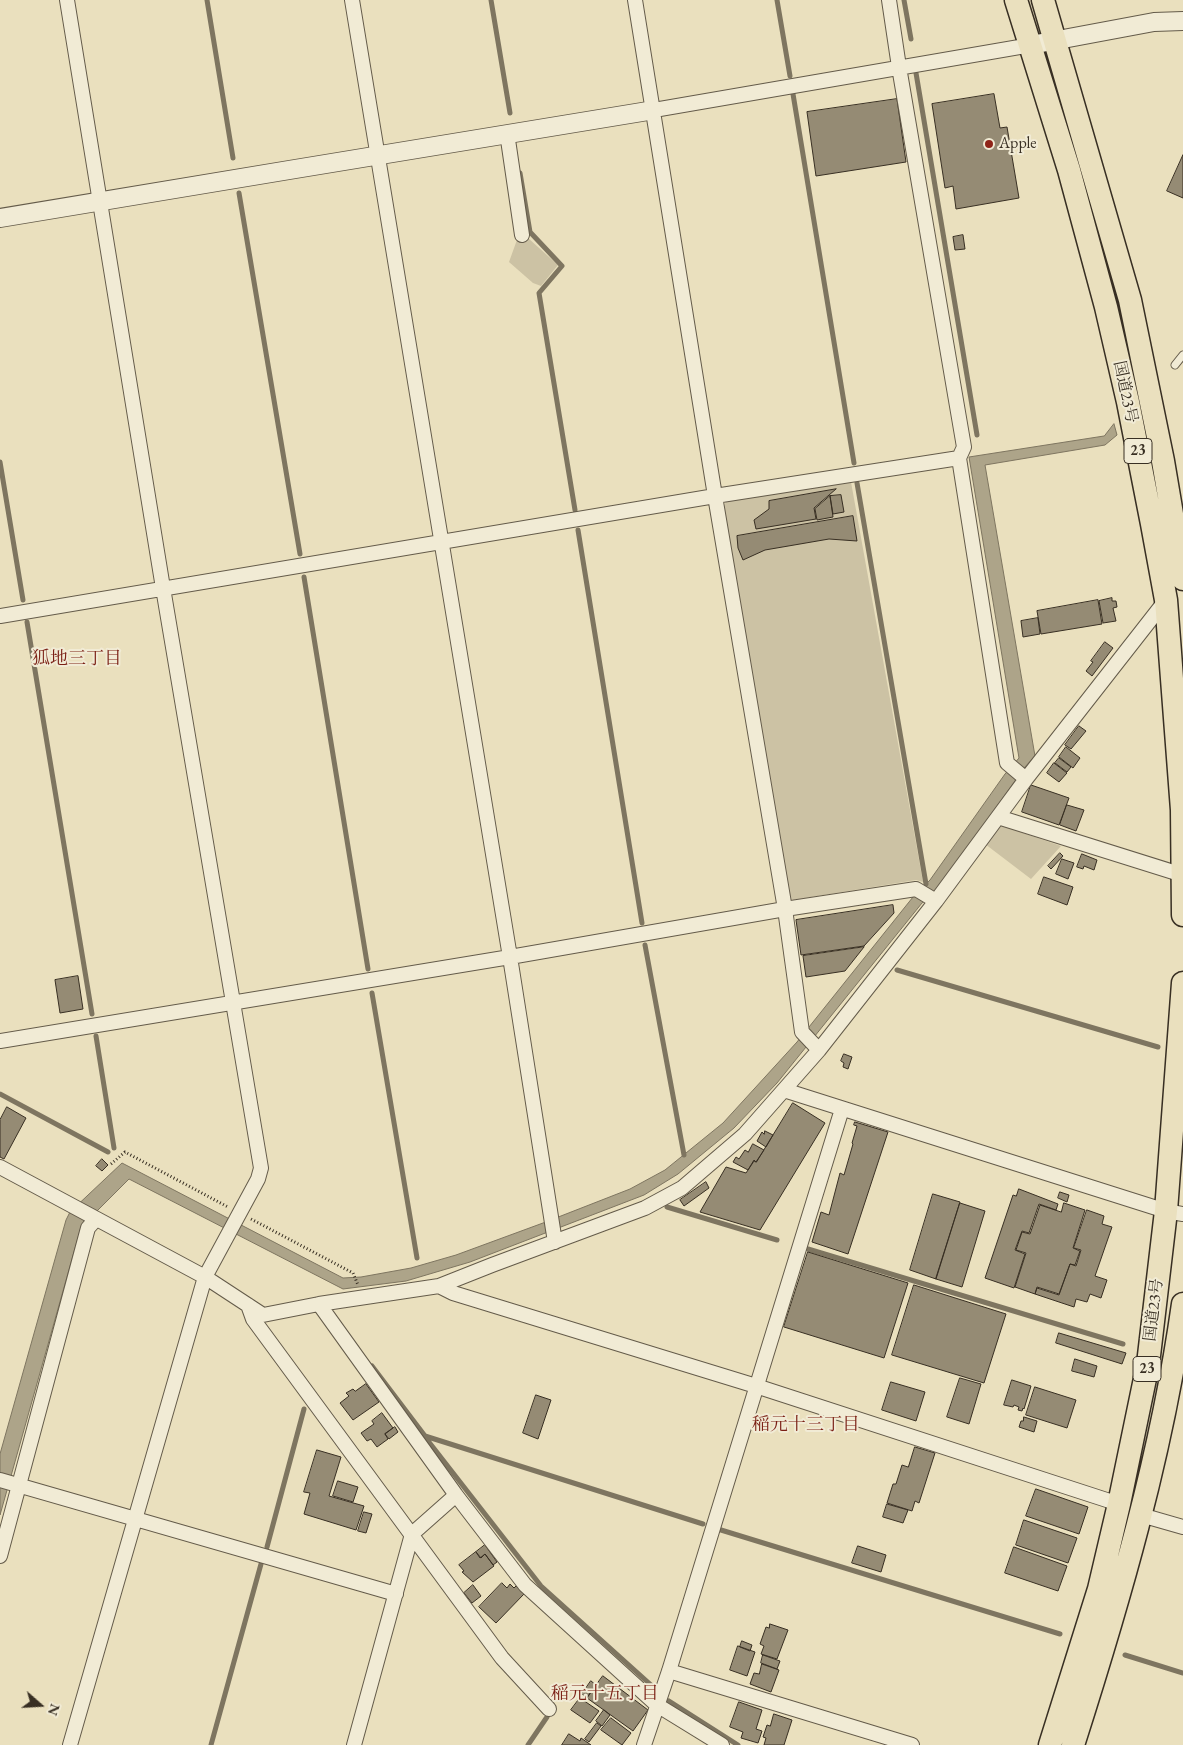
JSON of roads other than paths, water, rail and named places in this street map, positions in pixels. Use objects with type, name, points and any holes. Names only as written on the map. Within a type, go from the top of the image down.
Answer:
[{"type":"highway","name":"国道23号","points":[[1016,0],[1069,170],[1106,307],[1128,402],[1166,600],[1182,810],[1183,915]]},
{"type":"highway","name":"国道23号","points":[[1043,0],[1130,300],[1163,461],[1182,569]]},
{"type":"highway","name":"国道23号","points":[[1050,1745],[1099,1589],[1119,1504],[1148,1364],[1175,1213],[1183,983]]},
{"type":"highway","name":"国道23号","points":[[1073,1745],[1094,1679],[1140,1515],[1175,1362],[1183,1304]]},
{"type":"street","points":[[67,0],[163,588],[261,1168],[258,1179],[205,1277],[70,1745]]},
{"type":"street","points":[[352,0],[510,957],[555,1242]]},
{"type":"street","points":[[636,0],[714,496],[785,909],[802,1032],[818,1050]]},
{"type":"street","points":[[890,0],[899,67],[964,447],[959,458],[1007,763],[1026,779]]},
{"type":"street","points":[[0,218],[654,110],[1055,41],[1154,22],[1183,21]]},
{"type":"street","points":[[507,133],[522,235]]},
{"type":"street","points":[[0,616],[714,496],[959,458]]},
{"type":"street","points":[[0,1167],[205,1277],[263,1315],[319,1304],[439,1286],[645,1208],[682,1188],[745,1134],[784,1090],[936,901],[1026,779],[1166,600]]},
{"type":"street","points":[[998,817],[1183,875]]},
{"type":"street","points":[[0,1041],[510,957],[785,909],[916,889],[936,901]]},
{"type":"street","points":[[784,1090],[1175,1213]]},
{"type":"street","points":[[644,1745],[669,1671],[842,1109]]},
{"type":"street","points":[[0,1556],[88,1228],[96,1219]]},
{"type":"street","points":[[439,1286],[453,1293],[756,1386],[1119,1504]]},
{"type":"street","points":[[247,1303],[253,1319],[502,1658],[549,1709]]},
{"type":"street","points":[[319,1304],[456,1495],[525,1585],[657,1705],[722,1745]]},
{"type":"street","points":[[0,1480],[396,1594]]},
{"type":"street","points":[[354,1745],[412,1534],[456,1495]]},
{"type":"street","points":[[1140,1515],[1183,1527]]},
{"type":"street","points":[[669,1671],[912,1745]]},
{"type":"lane","points":[[1176,364],[1183,355]]},
{"type":"waterway","points":[[207,0],[233,158]]},
{"type":"waterway","points":[[491,0],[510,113]]},
{"type":"waterway","points":[[777,0],[790,76]]},
{"type":"waterway","points":[[904,0],[911,39]]},
{"type":"waterway","points":[[916,73],[977,435]]},
{"type":"waterway","points":[[793,94],[854,463]]},
{"type":"waterway","points":[[520,173],[530,232],[562,266],[539,293],[575,510]]},
{"type":"waterway","points":[[239,193],[300,554]]},
{"type":"waterway","points":[[0,462],[23,600]]},
{"type":"waterway","points":[[857,483],[926,884]]},
{"type":"waterway","points":[[578,530],[642,923]]},
{"type":"waterway","points":[[304,577],[368,969]]},
{"type":"waterway","points":[[27,622],[92,1014]]},
{"type":"waterway","points":[[645,945],[684,1155]]},
{"type":"waterway","points":[[897,970],[1158,1047]]},
{"type":"waterway","points":[[372,993],[417,1258]]},
{"type":"waterway","points":[[96,1036],[114,1148]]},
{"type":"waterway","points":[[0,1094],[108,1152]]},
{"type":"waterway","points":[[667,1207],[777,1240]]},
{"type":"waterway","points":[[808,1249],[1123,1344]]},
{"type":"waterway","points":[[372,1366],[425,1436],[703,1524]]},
{"type":"waterway","points":[[267,1547],[304,1409]]},
{"type":"waterway","points":[[425,1437],[541,1586],[651,1685]]},
{"type":"waterway","points":[[721,1530],[1060,1634]]},
{"type":"waterway","points":[[211,1745],[261,1564]]},
{"type":"waterway","points":[[1125,1655],[1183,1673]]},
{"type":"waterway","points":[[669,1701],[738,1745]]},
{"type":"waterway","points":[[528,1745],[547,1717]]},
{"type":"place","name":"Apple","points":[[989,144]]},
{"type":"district","name":"狐地三丁目","points":[[77,659]]},
{"type":"district","name":"稲元十三丁目","points":[[806,1425]]},
{"type":"district","name":"稲元十五丁目","points":[[605,1694]]}]
